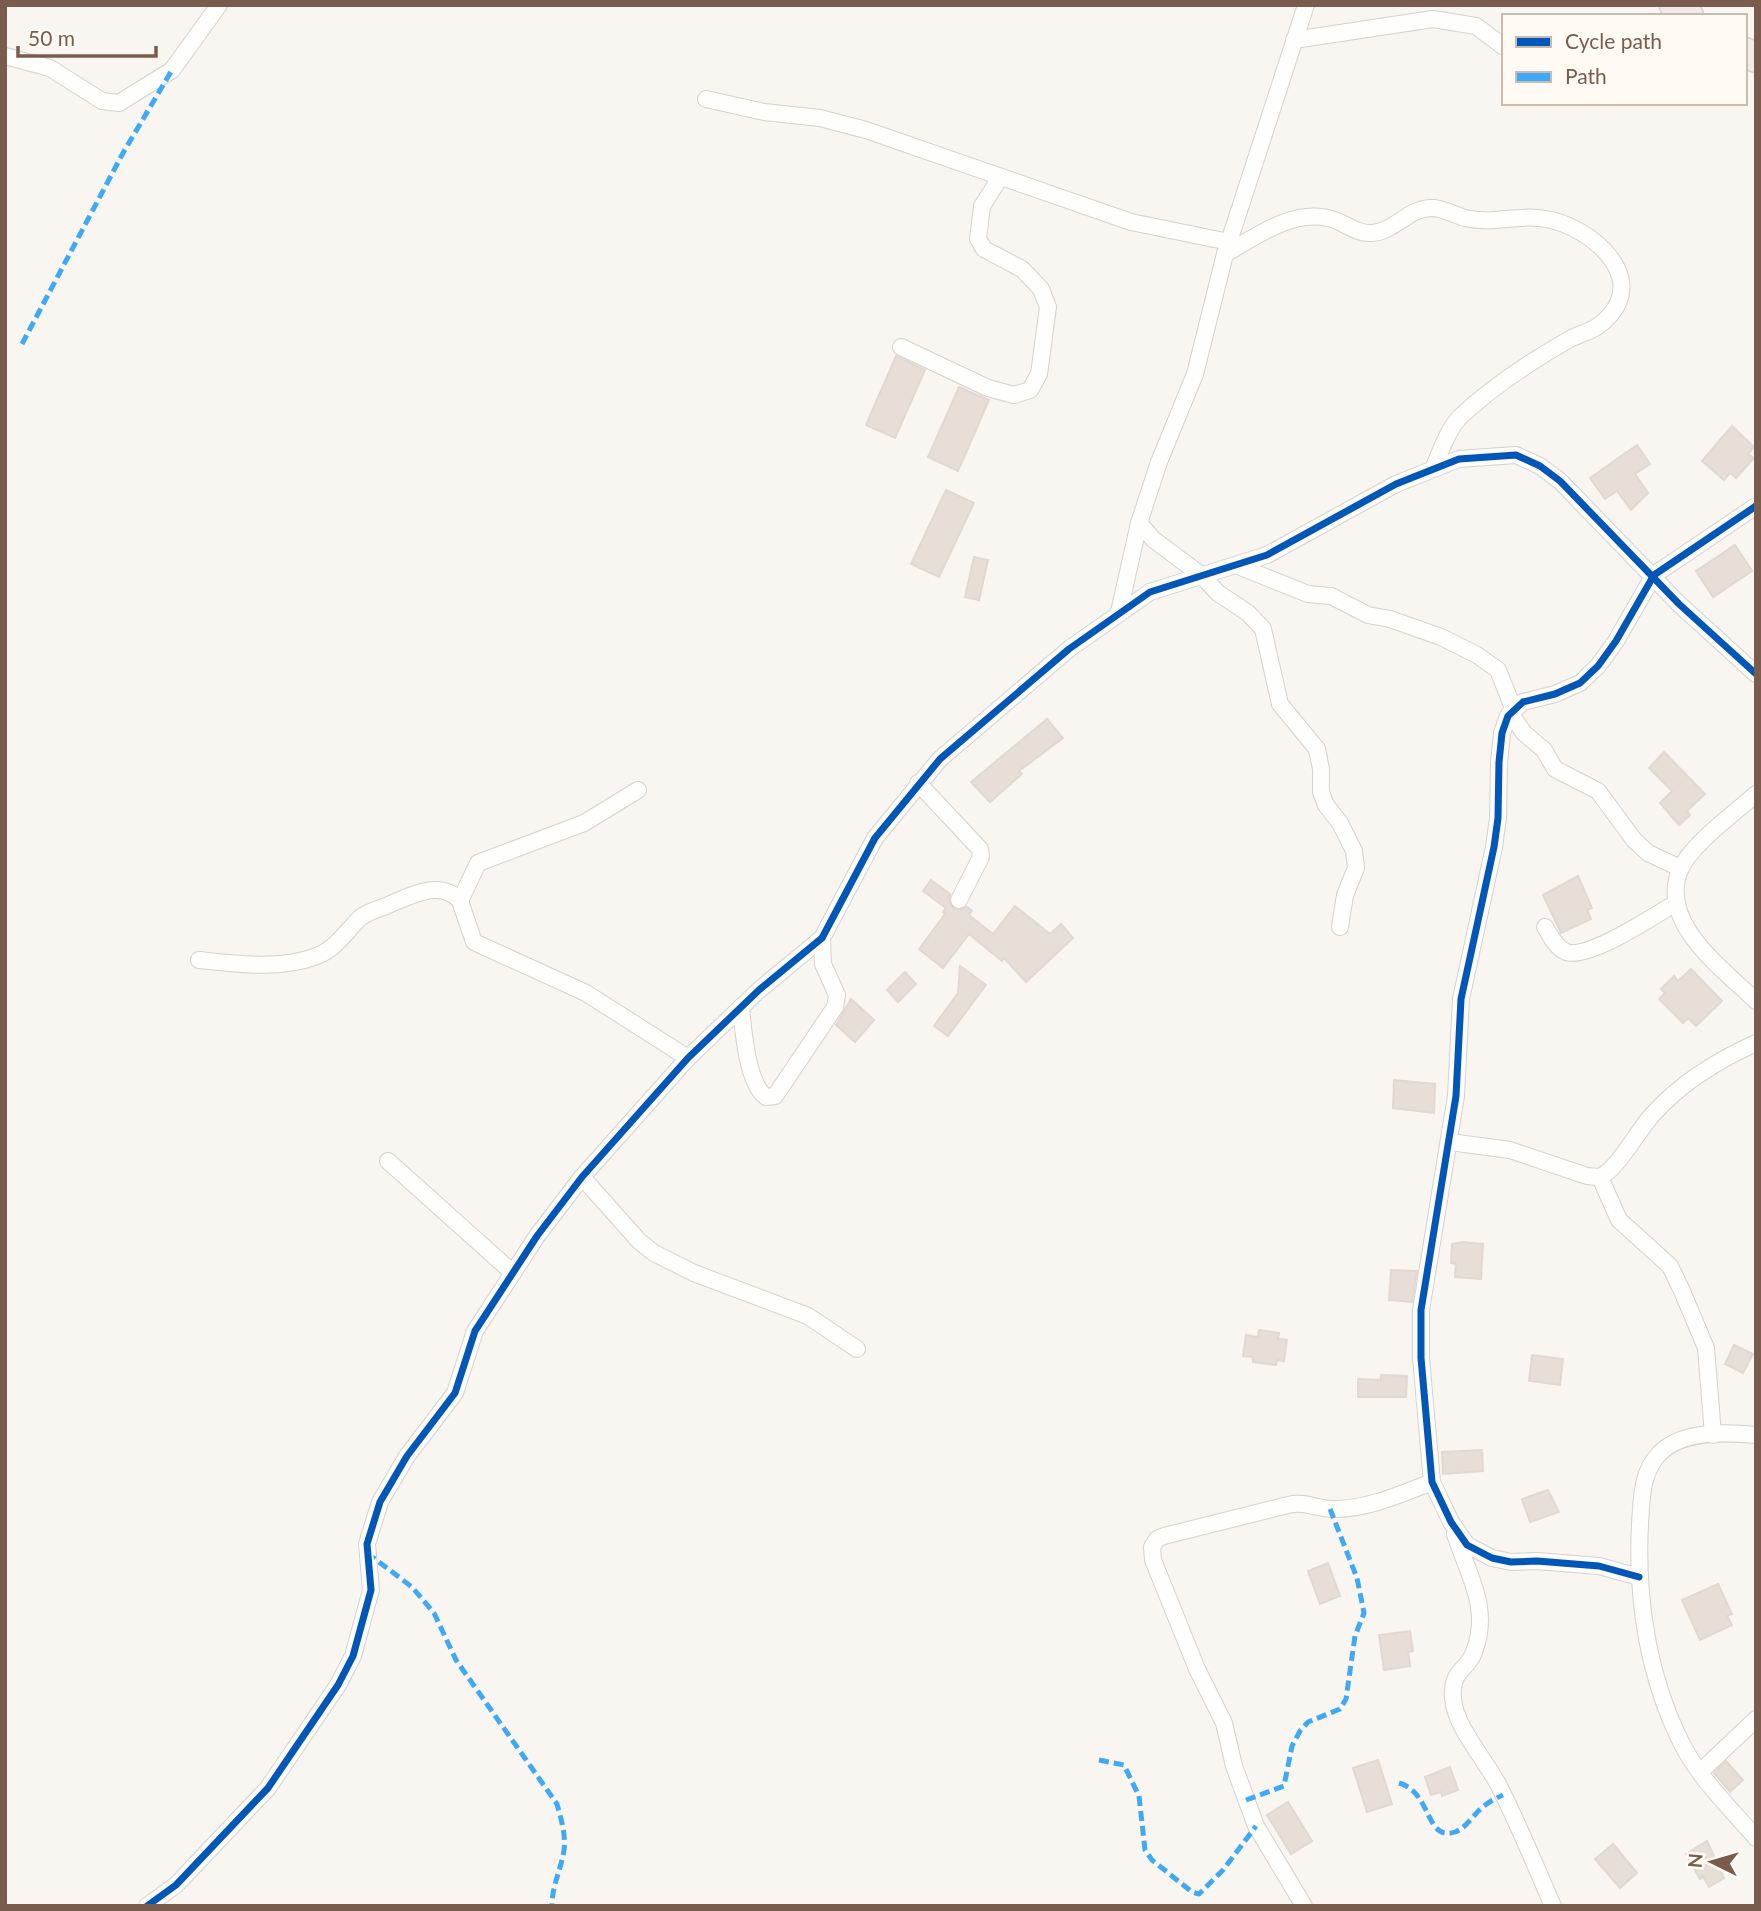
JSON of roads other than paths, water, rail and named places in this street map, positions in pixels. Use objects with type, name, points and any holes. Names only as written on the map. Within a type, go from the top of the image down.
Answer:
[{"type":"street","points":[[5,56],[50,68],[102,101],[119,103],[172,70],[219,5]]},
{"type":"street","points":[[1119,611],[1139,523],[1159,462],[1195,374],[1227,248],[1306,5]]},
{"type":"street","points":[[1294,40],[1433,19],[1476,26],[1502,46]]},
{"type":"street","points":[[706,99],[764,112],[820,117],[866,130],[1131,222],[1227,248],[1289,221],[1325,217],[1360,233],[1374,233],[1396,224],[1418,210],[1435,208],[1468,219],[1537,216],[1564,223],[1586,234],[1617,262],[1622,286],[1618,300],[1607,317],[1597,327],[1544,355],[1460,417],[1442,446],[1434,467]]},
{"type":"street","points":[[901,347],[988,388],[1014,396],[1030,390],[1039,374],[1048,307],[1041,289],[1022,269],[984,249],[978,239],[982,206],[1000,178]]},
{"type":"street","points":[[147,1906],[176,1885],[268,1788],[338,1685],[353,1656],[371,1590],[367,1544],[380,1502],[407,1456],[456,1393],[475,1331],[582,1177],[688,1058],[741,1007],[822,938],[875,838],[919,783],[966,734],[1119,611],[1150,592],[1267,555],[1395,484],[1434,467],[1459,460],[1516,455],[1541,466],[1583,503],[1679,604],[1756,674]]},
{"type":"street","points":[[1553,1906],[1497,1784],[1459,1717],[1454,1701],[1454,1683],[1459,1669],[1472,1658],[1476,1649],[1480,1605],[1477,1588],[1432,1482],[1421,1357],[1422,1310],[1456,1096],[1461,999],[1494,847],[1502,733],[1511,711],[1580,683],[1598,666],[1654,575],[1756,506]]},
{"type":"street","points":[[1139,523],[1154,540],[1219,593],[1248,612],[1263,629],[1280,704],[1317,748],[1321,792],[1354,851],[1356,868],[1345,895],[1340,927]]},
{"type":"street","points":[[1238,566],[1307,594],[1331,596],[1368,615],[1390,619],[1441,637],[1477,655],[1498,670],[1511,711],[1524,733],[1544,750],[1555,769],[1598,791],[1634,840],[1655,857],[1680,869]]},
{"type":"street","points":[[919,783],[980,849],[981,857],[960,900]]},
{"type":"street","points":[[460,901],[478,863],[584,823],[638,790]]},
{"type":"street","points":[[1756,794],[1698,846],[1680,869],[1676,903],[1684,924],[1702,948],[1756,1001]]},
{"type":"street","points":[[199,960],[249,965],[304,960],[330,948],[347,936],[362,917],[412,894],[428,890],[442,891],[460,901],[474,942],[586,993],[688,1058]]},
{"type":"street","points":[[1545,927],[1555,943],[1565,952],[1574,953],[1616,937],[1676,903]]},
{"type":"street","points":[[741,1007],[745,1046],[758,1089],[766,1097],[775,1096],[833,1013],[837,1001],[835,988],[823,964],[822,938]]},
{"type":"street","points":[[1450,1142],[1510,1150],[1587,1176],[1600,1177],[1617,1161],[1656,1111],[1702,1071],[1756,1043]]},
{"type":"street","points":[[388,1161],[513,1273]]},
{"type":"street","points":[[582,1177],[639,1241],[653,1252],[694,1273],[808,1316],[857,1349]]},
{"type":"street","points":[[1600,1177],[1619,1220],[1670,1266],[1702,1338],[1709,1363],[1713,1435]]},
{"type":"street","points":[[1756,1435],[1713,1435],[1684,1439],[1669,1446],[1648,1468],[1642,1486],[1639,1577],[1646,1635],[1663,1694],[1684,1747],[1699,1772],[1756,1838]]},
{"type":"street","points":[[1304,1906],[1256,1826],[1234,1766],[1224,1723],[1176,1619],[1153,1560],[1152,1547],[1157,1539],[1164,1536],[1288,1505],[1301,1503],[1343,1508],[1392,1498],[1432,1482]]},
{"type":"street","points":[[1451,1522],[1467,1545],[1492,1558],[1511,1562],[1537,1561],[1599,1566],[1639,1577]]},
{"type":"street","points":[[1699,1772],[1756,1719]]}]
